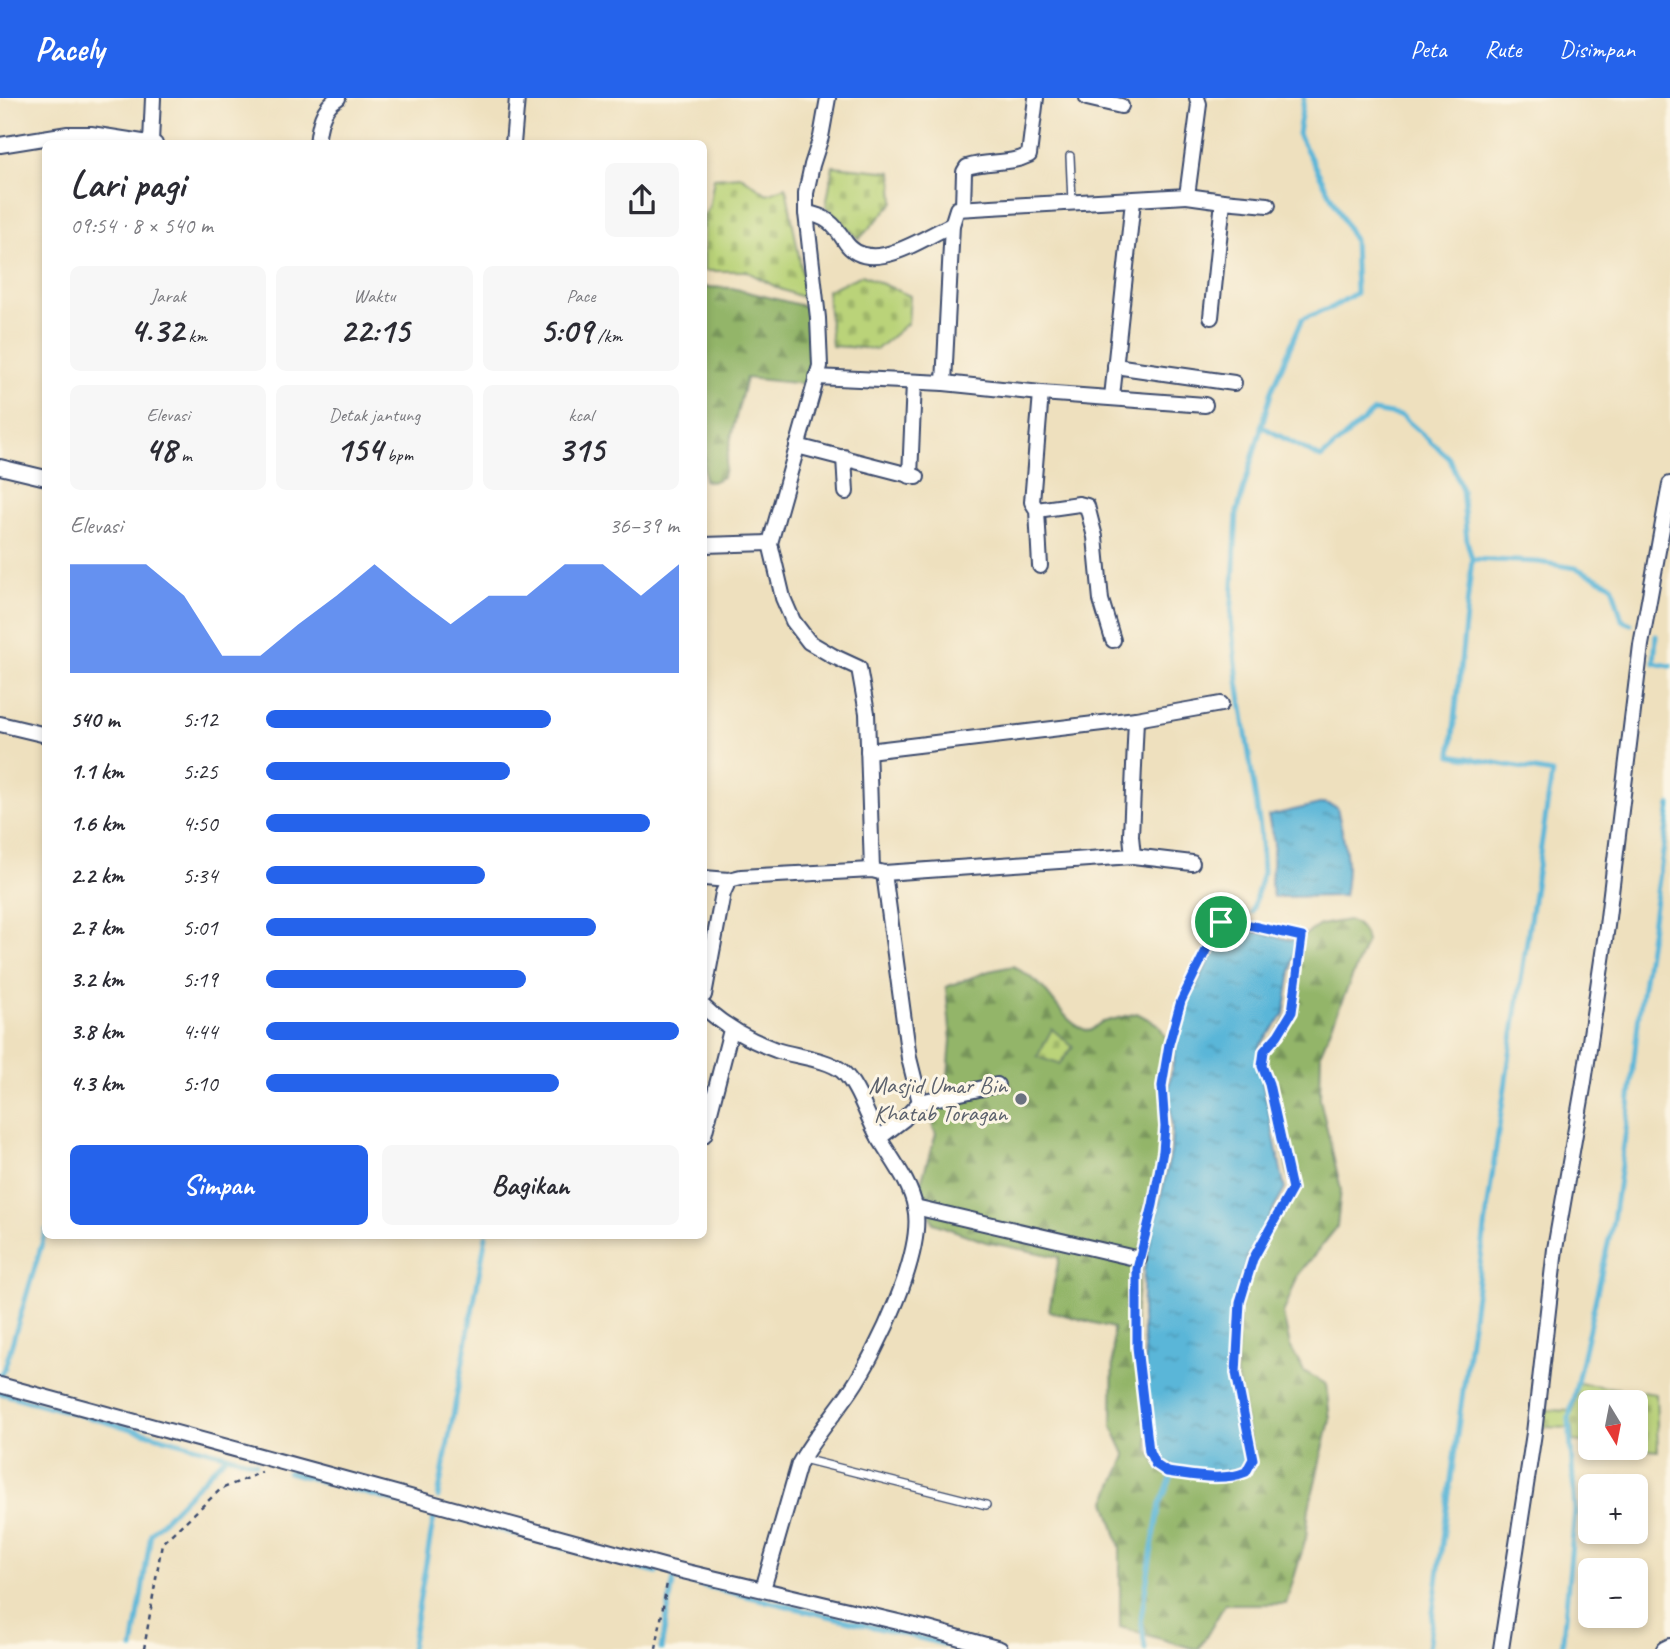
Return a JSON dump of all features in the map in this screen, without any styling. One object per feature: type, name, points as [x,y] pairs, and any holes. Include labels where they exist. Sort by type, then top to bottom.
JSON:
[{"type":"street","points":[[153,98],[153,140]]},
{"type":"street","points":[[318,140],[323,113],[331,102],[338,98]]},
{"type":"street","points":[[513,140],[517,98]]},
{"type":"street","points":[[828,98],[806,193],[820,366],[770,543],[783,598],[793,621],[808,642],[859,668],[867,713],[878,872],[909,1058],[920,1102]]},
{"type":"street","points":[[963,207],[964,172],[967,167],[1021,159],[1029,155],[1036,98]]},
{"type":"street","points":[[1087,98],[1121,106]]},
{"type":"street","points":[[1187,197],[1199,103],[1196,98]]},
{"type":"street","points":[[0,145],[68,134],[125,140]]},
{"type":"street","points":[[944,383],[952,225],[955,211],[963,207],[1187,197],[1268,205]]},
{"type":"street","points":[[1112,397],[1133,201]]},
{"type":"street","points":[[1211,317],[1223,201]]},
{"type":"street","points":[[806,213],[831,221],[846,244],[853,251],[867,257],[890,254],[952,225]]},
{"type":"street","points":[[1115,366],[1234,383]]},
{"type":"street","points":[[816,377],[944,383],[1205,405]]},
{"type":"street","points":[[797,446],[913,477],[914,383]]},
{"type":"street","points":[[1040,566],[1037,510],[1032,502],[1041,393]]},
{"type":"street","points":[[844,457],[846,492]]},
{"type":"street","points":[[0,467],[42,477]]},
{"type":"street","points":[[1501,1649],[1534,1433],[1555,1249],[1578,1121],[1607,926],[1641,645],[1670,484]]},
{"type":"street","points":[[1037,510],[1079,504],[1087,506],[1095,537],[1101,600],[1113,640]]},
{"type":"street","points":[[707,545],[770,543]]},
{"type":"street","points":[[868,751],[1136,719],[1221,705]]},
{"type":"street","points":[[1133,856],[1131,836],[1136,719]]},
{"type":"street","points":[[0,724],[42,734]]},
{"type":"street","points":[[707,878],[729,880],[1133,856],[1192,863]]},
{"type":"street","points":[[707,979],[723,893],[729,880]]},
{"type":"street","points":[[707,1010],[731,1030],[776,1050],[840,1069],[850,1080],[879,1138],[900,1172],[915,1207],[911,1255],[891,1316],[852,1388],[802,1459],[795,1475],[763,1589]]},
{"type":"street","points":[[707,1123],[731,1030]]},
{"type":"street","points":[[879,1138],[904,1119],[920,1102],[997,1085]]},
{"type":"street","points":[[915,1207],[1139,1259]]},
{"type":"street","points":[[0,1385],[670,1568],[1000,1649]]},
{"type":"street","points":[[1664,1649],[1670,1646]]},
{"type":"lane","points":[[1070,156],[1072,203]]},
{"type":"lane","points":[[1227,920],[1302,937],[1292,1012],[1264,1051],[1262,1066],[1269,1084],[1292,1189],[1253,1259],[1240,1302],[1236,1373],[1253,1459],[1246,1472],[1233,1477],[1183,1474],[1167,1472],[1155,1464],[1149,1451],[1141,1393],[1135,1315],[1139,1259],[1163,1151],[1165,1127],[1162,1086],[1169,1044],[1181,1001],[1214,935],[1221,922],[1227,920]]},
{"type":"lane","points":[[802,1459],[986,1505]]},
{"type":"path","points":[[144,1649],[162,1543],[221,1489],[284,1462]]},
{"type":"path","points":[[656,1649],[670,1568]]},
{"type":"green space","points":[[833,166],[892,172],[894,202],[859,239],[826,206]]},
{"type":"green space","points":[[741,176],[767,194],[786,187],[807,299],[780,289],[746,271],[707,271],[707,211],[714,178]]},
{"type":"green space","points":[[862,275],[910,296],[908,323],[877,349],[832,346],[827,290]]},
{"type":"green space","points":[[707,287],[732,288],[808,307],[813,355],[805,384],[746,378],[723,477],[707,481]]},
{"type":"green space","points":[[1348,920],[1360,928],[1367,941],[1321,1052],[1320,1099],[1341,1189],[1337,1227],[1298,1275],[1283,1314],[1290,1346],[1304,1371],[1326,1384],[1330,1420],[1309,1508],[1306,1538],[1286,1604],[1225,1604],[1199,1649],[1195,1649],[1120,1627],[1120,1547],[1106,1501],[1126,1456],[1112,1426],[1113,1328],[1049,1311],[1059,1257],[986,1242],[933,1223],[921,1182],[936,1134],[929,1117],[947,1089],[951,1040],[946,987],[989,971],[1013,966],[1037,982],[1067,1018],[1081,1028],[1090,1031],[1100,1023],[1137,1013],[1159,1025],[1169,1044],[1162,1086],[1163,1151],[1142,1249],[1135,1315],[1149,1451],[1160,1469],[1233,1477],[1246,1472],[1253,1459],[1236,1373],[1240,1302],[1253,1259],[1292,1189],[1262,1066],[1264,1050],[1292,1011],[1302,937],[1320,925]]},
{"type":"green space","points":[[1052,1029],[1073,1047],[1059,1064],[1037,1057]]},
{"type":"green space","points":[[1578,1383],[1628,1390],[1578,1390],[1578,1442],[1573,1441],[1572,1428],[1543,1427],[1545,1410],[1573,1411]]},
{"type":"green space","points":[[1648,1393],[1656,1394],[1658,1451],[1648,1450]]},
{"type":"water","points":[[1324,803],[1337,807],[1347,860],[1344,896],[1273,897],[1271,882],[1274,842],[1268,816]]},
{"type":"water","points":[[1227,926],[1296,941],[1284,1015],[1260,1045],[1257,1057],[1285,1189],[1248,1255],[1235,1297],[1228,1372],[1248,1457],[1241,1468],[1210,1471],[1173,1465],[1157,1456],[1148,1394],[1142,1316],[1144,1270],[1171,1152],[1169,1087],[1176,1045],[1188,1002]]},
{"type":"waterway","points":[[1252,912],[1263,872],[1260,828],[1231,620],[1237,512],[1272,390],[1302,319],[1333,307],[1356,293],[1354,240],[1298,134],[1304,98]]},
{"type":"waterway","points":[[1261,426],[1321,458],[1374,411],[1402,416],[1449,458],[1462,490],[1467,541],[1472,559],[1538,562],[1576,568],[1612,585],[1622,620],[1631,624]]},
{"type":"waterway","points":[[1428,1649],[1495,1154],[1552,773],[1451,755],[1472,559]]},
{"type":"waterway","points":[[1656,636],[1654,663],[1670,666]]},
{"type":"waterway","points":[[1562,1649],[1575,1511],[1569,1418],[1613,1221],[1639,1013],[1670,805]]},
{"type":"waterway","points":[[0,1376],[43,1239]]},
{"type":"waterway","points":[[438,1497],[485,1239]]},
{"type":"waterway","points":[[0,1393],[256,1463]]},
{"type":"waterway","points":[[133,1649],[151,1533],[227,1455]]},
{"type":"waterway","points":[[1145,1649],[1141,1618],[1152,1548],[1160,1504],[1176,1467]]},
{"type":"waterway","points":[[288,1472],[656,1573]]},
{"type":"waterway","points":[[411,1649],[435,1511]]},
{"type":"waterway","points":[[661,1649],[674,1578]]},
{"type":"waterway","points":[[680,1580],[964,1649]]},
{"type":"place","name":"Masjid Umar Bin Khatab Toragan","points":[[1021,1099]]},
{"type":"route","points":[[1227,920],[1302,937],[1292,1012],[1284,1027],[1264,1051],[1262,1066],[1269,1084],[1292,1189],[1253,1259],[1240,1302],[1236,1373],[1253,1459],[1246,1472],[1233,1477],[1167,1472],[1160,1469],[1151,1458],[1141,1393],[1135,1315],[1137,1269],[1163,1151],[1165,1127],[1162,1086],[1169,1044],[1181,1001],[1221,922],[1227,920]]}]
